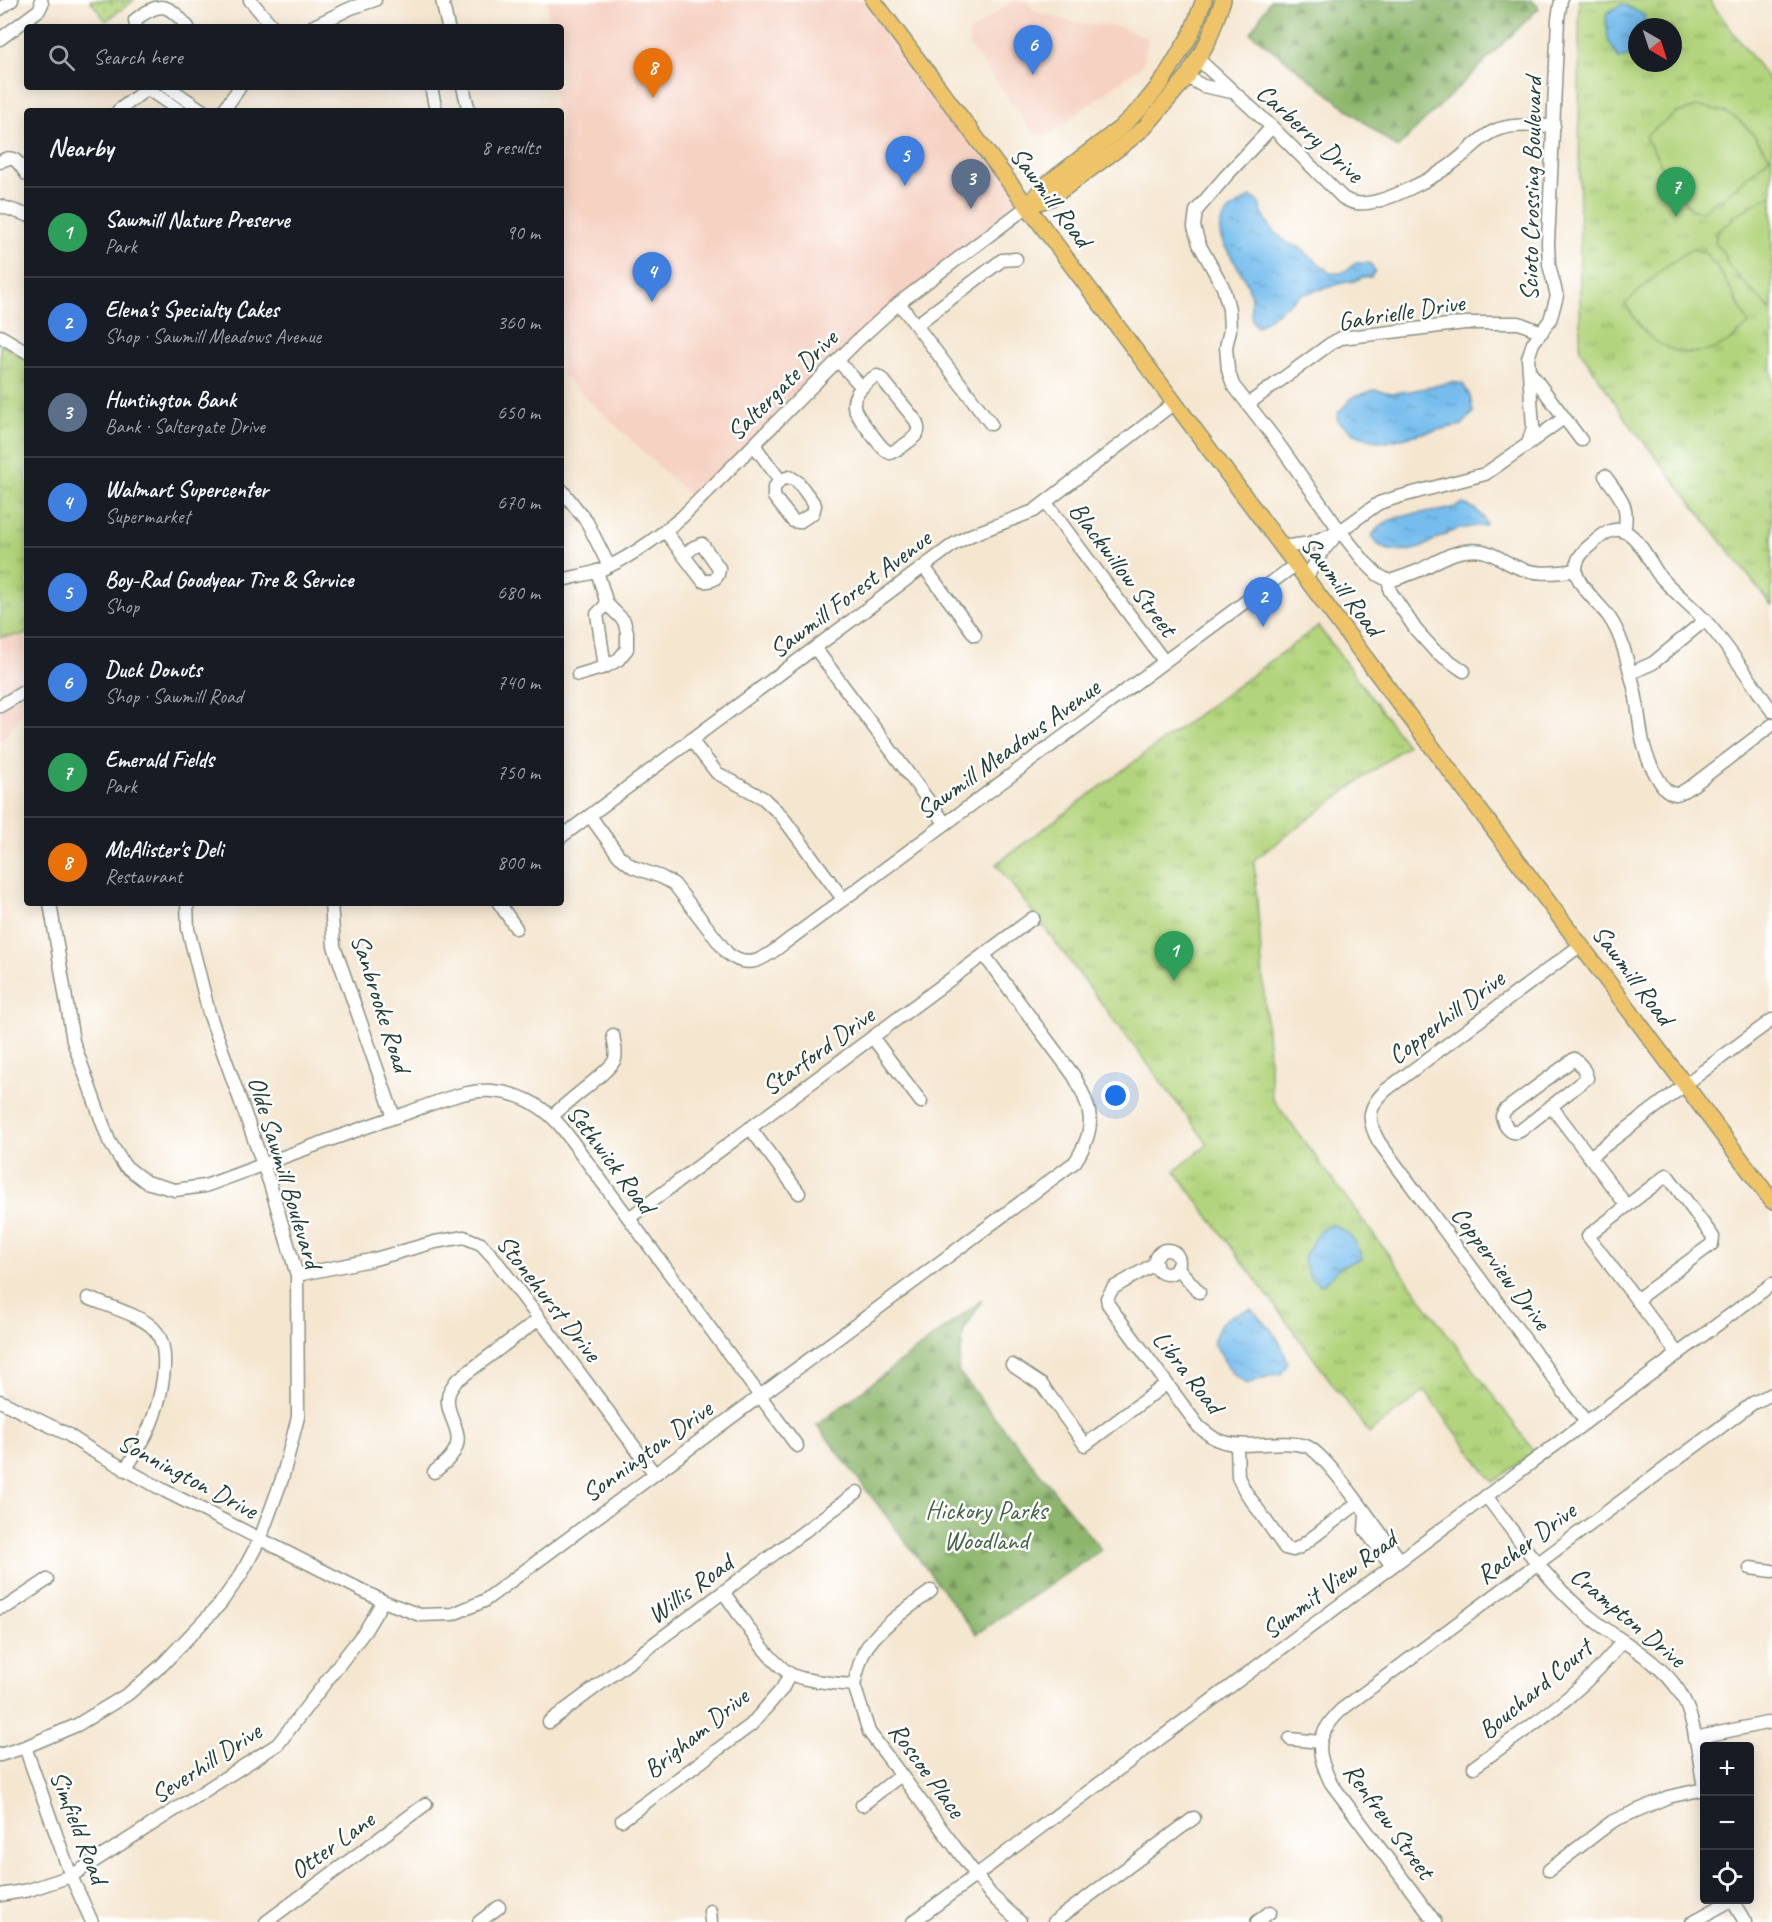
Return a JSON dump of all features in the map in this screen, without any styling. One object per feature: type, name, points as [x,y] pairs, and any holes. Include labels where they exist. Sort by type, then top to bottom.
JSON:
[{"type":"main road","name":"Sawmill Road","points":[[873,0],[1772,1201]]},
{"type":"main road","points":[[1028,206],[1043,187],[1119,129],[1141,108],[1162,82],[1191,34],[1204,0]]},
{"type":"main road","points":[[1028,206],[1051,198],[1145,127],[1187,77],[1208,41],[1223,0]]},
{"type":"street","points":[[0,9],[12,0]]},
{"type":"street","points":[[0,39],[39,10],[41,0]]},
{"type":"street","points":[[250,0],[270,24]]},
{"type":"street","points":[[318,24],[351,8],[375,0]]},
{"type":"street","points":[[442,0],[447,24]]},
{"type":"street","name":"Scioto Crossing Boulevard","points":[[1528,444],[1533,427],[1528,358],[1533,343],[1550,320],[1557,296],[1549,265],[1548,243],[1558,18],[1561,0]]},
{"type":"street","points":[[136,24],[135,20],[139,16],[155,3],[162,2],[168,4],[185,24]]},
{"type":"street","name":"Carberry Drive","points":[[1198,59],[1272,127],[1343,198],[1356,203],[1366,203],[1416,186],[1440,173],[1491,132],[1517,126],[1554,126]]},
{"type":"street","name":"Carberry Drive","points":[[1187,77],[1203,86],[1232,92]]},
{"type":"street","points":[[122,108],[146,90]]},
{"type":"street","points":[[152,90],[176,108]]},
{"type":"street","points":[[172,90],[199,108]]},
{"type":"street","points":[[225,108],[238,90]]},
{"type":"street","points":[[432,90],[435,108]]},
{"type":"street","points":[[464,90],[468,108]]},
{"type":"street","points":[[1272,127],[1196,211],[1194,227],[1199,244],[1223,287],[1230,319],[1226,347],[1227,370],[1233,385],[1340,531],[1364,561],[1378,575],[1389,581],[1419,570],[1448,554],[1470,551],[1482,551],[1495,555],[1528,572],[1551,574],[1576,570]]},
{"type":"street","points":[[0,162],[12,158],[24,171]]},
{"type":"street","points":[[0,206],[24,212]]},
{"type":"street","name":"Saltergate Drive","points":[[564,579],[609,566],[665,531],[682,517],[899,303],[1028,206]]},
{"type":"street","points":[[916,325],[1002,260],[1016,259]]},
{"type":"street","points":[[899,303],[991,424]]},
{"type":"street","name":"Gabrielle Drive","points":[[1248,404],[1341,338],[1465,323],[1519,323],[1542,332]]},
{"type":"street","points":[[0,336],[24,350]]},
{"type":"street","points":[[838,361],[862,387]]},
{"type":"street","points":[[1529,371],[1581,440]]},
{"type":"street","points":[[877,376],[883,380],[916,421],[917,434],[898,450],[890,453],[885,451],[853,406],[854,398],[862,387],[877,376]]},
{"type":"street","name":"Sawmill Forest Avenue","points":[[564,835],[954,544],[971,535],[1034,511],[1174,403]]},
{"type":"street","points":[[1306,578],[1322,552],[1340,531],[1379,503],[1485,474],[1564,418]]},
{"type":"street","points":[[754,445],[780,480]]},
{"type":"street","points":[[1605,476],[1623,501],[1627,517],[1624,532]]},
{"type":"street","points":[[564,493],[587,522],[609,566]]},
{"type":"street","name":"Blackwillow Street","points":[[1046,503],[1164,661]]},
{"type":"street","points":[[1772,711],[1705,620],[1659,575],[1640,545],[1620,530],[1602,535],[1584,550],[1576,570],[1579,581],[1609,617],[1617,631],[1636,693],[1643,748],[1650,767],[1665,790],[1674,794],[1692,786],[1772,725]]},
{"type":"street","points":[[665,531],[684,555]]},
{"type":"street","points":[[1283,548],[1310,543],[1340,531]]},
{"type":"street","name":"Sawmill Meadows Avenue","points":[[590,816],[619,856],[633,867],[674,884],[727,953],[744,962],[754,962],[763,958],[1295,565]]},
{"type":"street","points":[[924,567],[975,635]]},
{"type":"street","points":[[578,675],[605,667],[618,660],[627,649],[627,632],[624,621],[607,604],[597,571]]},
{"type":"street","points":[[1389,581],[1390,591],[1416,630],[1435,651],[1464,671]]},
{"type":"street","points":[[605,667],[597,614],[607,604]]},
{"type":"street","points":[[1630,672],[1653,663],[1705,620]]},
{"type":"street","points":[[815,648],[945,823]]},
{"type":"street","points":[[0,706],[24,692]]},
{"type":"street","points":[[691,740],[717,773],[764,798],[781,815],[843,899]]},
{"type":"street","name":"Sethwick Road","points":[[50,906],[73,1041],[109,1141],[124,1165],[146,1182],[175,1190],[205,1186],[446,1100],[491,1091],[511,1094],[529,1101],[553,1116],[797,1446]]},
{"type":"street","name":"Olde Sawmill Boulevard","points":[[0,1755],[77,1725],[128,1694],[162,1665],[220,1604],[242,1573],[260,1539],[282,1479],[298,1417],[297,1275],[270,1184],[209,1013],[188,929],[187,906]]},
{"type":"street","name":"Sanbrooke Road","points":[[332,906],[334,946],[394,1117]]},
{"type":"street","points":[[501,906],[516,928]]},
{"type":"street","name":"Starford Drive","points":[[629,1218],[1033,918]]},
{"type":"street","name":"Copperhill Drive","points":[[1378,1142],[1371,1129],[1370,1114],[1376,1100],[1386,1090],[1581,945]]},
{"type":"street","name":"Sonnington Drive","points":[[1,1405],[67,1434],[126,1470],[383,1601],[420,1615],[453,1614],[484,1601],[1075,1162],[1087,1138],[1090,1125],[1090,1111],[1083,1093],[1074,1076],[984,955]]},
{"type":"street","points":[[1590,1157],[1772,1020]]},
{"type":"street","points":[[553,1116],[571,1098],[609,1069],[615,1061],[613,1035]]},
{"type":"street","points":[[873,1038],[921,1102]]},
{"type":"street","points":[[1574,1059],[1579,1062],[1587,1078],[1551,1106],[1515,1133],[1511,1132],[1503,1122],[1502,1116],[1505,1110],[1574,1059]]},
{"type":"street","points":[[1551,1106],[1627,1206]]},
{"type":"street","points":[[750,1128],[799,1193]]},
{"type":"street","name":"Copperview Drive","points":[[1378,1142],[1586,1422]]},
{"type":"street","points":[[1636,1299],[1712,1244],[1713,1237],[1667,1175],[1588,1236],[1636,1299],[1678,1354]]},
{"type":"street","name":"Stonehurst Drive","points":[[297,1275],[464,1237],[482,1244],[654,1473]]},
{"type":"street","points":[[1164,1250],[1172,1251],[1177,1256],[1179,1264],[1172,1273],[1165,1274],[1158,1270],[1156,1263],[1155,1259],[1164,1250]]},
{"type":"street","name":"Libra Road","points":[[1156,1263],[1113,1288],[1107,1298],[1111,1309],[1199,1427],[1216,1440],[1237,1445],[1283,1442],[1309,1447],[1328,1464],[1358,1503],[1396,1563]]},
{"type":"street","points":[[1178,1268],[1199,1292]]},
{"type":"street","name":"Summit View Road","points":[[913,1922],[1772,1284]]},
{"type":"street","points":[[88,1298],[142,1320],[153,1327],[161,1338],[164,1351],[161,1395],[150,1428],[126,1470]]},
{"type":"street","points":[[434,1472],[452,1455],[458,1443],[458,1431],[448,1406],[449,1393],[456,1381],[539,1319]]},
{"type":"street","points":[[1012,1365],[1042,1385],[1086,1445],[1166,1384]]},
{"type":"street","name":"Racher Drive","points":[[1320,1742],[1327,1724],[1341,1710],[1753,1403],[1772,1394]]},
{"type":"street","points":[[1237,1445],[1238,1477],[1245,1491],[1286,1548],[1293,1550],[1300,1547],[1358,1503]]},
{"type":"street","name":"Willis Road","points":[[549,1722],[858,1492]]},
{"type":"street","name":"Crampton Drive","points":[[1486,1496],[1547,1577],[1584,1613],[1659,1668],[1680,1691],[1692,1723],[1700,1769]]},
{"type":"street","points":[[1750,1568],[1772,1571]]},
{"type":"street","points":[[0,1608],[8,1606],[47,1580]]},
{"type":"street","points":[[723,1593],[767,1653],[790,1674],[828,1683],[854,1685],[865,1650],[890,1622],[931,1591]]},
{"type":"street","name":"Severhill Drive","points":[[0,1895],[28,1890],[71,1876],[278,1744],[365,1631],[383,1601]]},
{"type":"street","name":"Bouchard Court","points":[[1474,1767],[1578,1690],[1622,1641]]},
{"type":"street","name":"Brigham Drive","points":[[622,1820],[751,1725],[782,1689],[790,1674]]},
{"type":"street","name":"Roscoe Place","points":[[854,1685],[869,1732],[976,1875],[992,1895],[1020,1922]]},
{"type":"street","points":[[1694,1738],[1772,1722]]},
{"type":"street","points":[[1290,1739],[1320,1742]]},
{"type":"street","name":"Renfrew Street","points":[[1320,1742],[1321,1764],[1331,1783],[1435,1922]]},
{"type":"street","name":"Simfield Road","points":[[25,1747],[71,1876],[92,1922]]},
{"type":"street","points":[[862,1805],[901,1775]]},
{"type":"street","points":[[1549,1870],[1613,1821],[1668,1797],[1700,1790]]},
{"type":"street","name":"Otter Lane","points":[[266,1922],[426,1804]]},
{"type":"street","points":[[1054,1922],[1194,1818]]},
{"type":"street","points":[[1692,1922],[1725,1904]]},
{"type":"street","points":[[1734,1904],[1745,1922]]},
{"type":"street","points":[[479,1922],[499,1907]]},
{"type":"street","points":[[1257,1922],[1270,1912]]},
{"type":"shaded area","points":[[547,0],[873,0],[1028,206],[899,303],[697,503],[564,377],[564,108],[555,108],[553,90],[564,90],[564,24],[549,24]]},
{"type":"shaded area","points":[[1013,0],[1026,0],[1035,12],[1076,23],[1122,27],[1148,39],[1143,65],[1047,136],[1033,133],[969,45],[969,33]]},
{"type":"shaded area","points":[[24,634],[24,713],[0,742],[0,637]]},
{"type":"green space","points":[[90,0],[134,0],[106,21]]},
{"type":"green space","points":[[1270,0],[1532,0],[1539,8],[1397,148],[1251,33]]},
{"type":"green space","points":[[1579,0],[1709,0],[1772,84],[1772,606],[1626,419],[1580,350]]},
{"type":"green space","points":[[1697,107],[1722,111],[1740,121],[1770,157],[1720,201],[1718,199],[1702,211],[1692,210],[1680,193],[1678,194],[1645,136],[1675,114]]},
{"type":"green space","points":[[1772,194],[1772,308],[1770,309],[1733,271],[1715,242],[1717,231],[1733,220],[1732,217]]},
{"type":"green space","points":[[1691,249],[1705,252],[1724,278],[1749,324],[1719,347],[1709,351],[1688,353],[1668,348],[1650,337],[1625,304],[1664,268]]},
{"type":"green space","points":[[0,344],[24,358],[24,634],[0,637]]},
{"type":"green space","points":[[1318,626],[1407,745],[1254,860],[1272,1098],[1535,1452],[1493,1482],[1425,1391],[1369,1433],[1175,1171],[1208,1144],[996,864]]},
{"type":"green space","name":"Hickory Parks Woodland","points":[[982,1300],[964,1331],[958,1371],[1101,1550],[976,1634],[817,1425]]},
{"type":"water","points":[[1622,4],[1644,15],[1644,18],[1628,18],[1628,56],[1619,59],[1608,40],[1606,14]]},
{"type":"water","points":[[1251,197],[1258,201],[1272,229],[1287,243],[1299,247],[1330,273],[1342,273],[1356,263],[1370,263],[1375,271],[1371,277],[1363,277],[1301,295],[1257,327],[1251,316],[1250,292],[1244,277],[1222,241],[1220,230],[1223,220],[1232,209]]},
{"type":"water","points":[[1452,382],[1463,384],[1470,396],[1473,413],[1462,425],[1387,442],[1371,440],[1351,431],[1337,420],[1338,413],[1353,397],[1375,390],[1393,393]]},
{"type":"water","points":[[1463,504],[1477,511],[1486,524],[1455,531],[1409,551],[1387,549],[1376,542],[1372,536],[1377,528],[1394,519],[1446,510]]},
{"type":"water","points":[[1331,1224],[1351,1237],[1362,1259],[1343,1265],[1322,1285],[1311,1279],[1303,1260],[1318,1232]]},
{"type":"water","points":[[1251,1309],[1274,1333],[1288,1364],[1281,1374],[1247,1384],[1232,1373],[1213,1343],[1219,1328],[1226,1319]]},
{"type":"place","name":"Duck Donuts","points":[[1033,75]]},
{"type":"place","name":"McAlister's Deli","points":[[653,98]]},
{"type":"place","name":"Boy-Rad Goodyear Tire & Service","points":[[905,186]]},
{"type":"place","name":"Huntington Bank","points":[[971,209]]},
{"type":"place","name":"Emerald Fields","points":[[1676,217]]},
{"type":"place","name":"Walmart Supercenter","points":[[652,302]]},
{"type":"place","name":"Elena's Specialty Cakes","points":[[1263,627]]},
{"type":"place","name":"Sawmill Nature Preserve","points":[[1174,981]]}]
